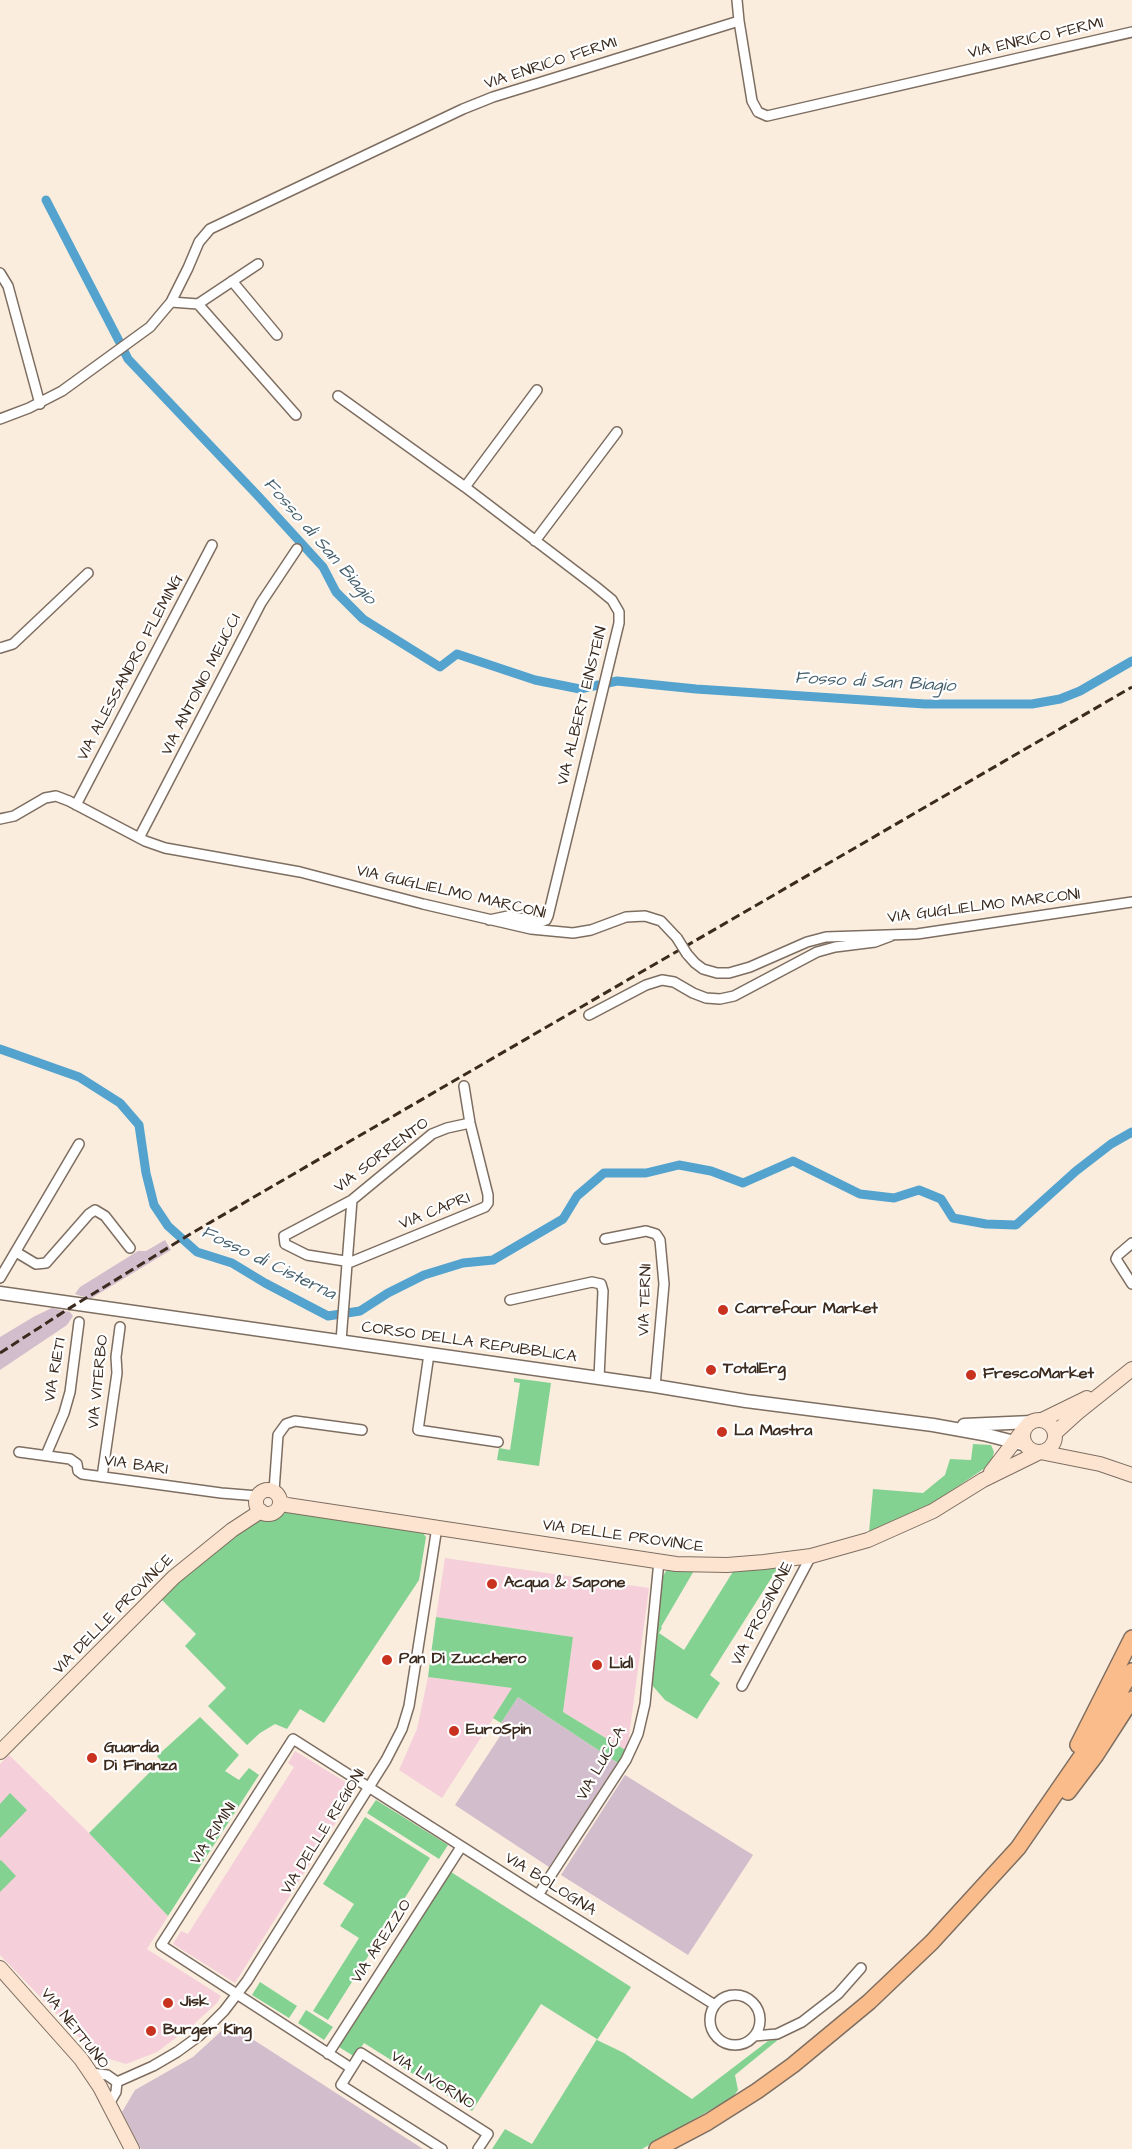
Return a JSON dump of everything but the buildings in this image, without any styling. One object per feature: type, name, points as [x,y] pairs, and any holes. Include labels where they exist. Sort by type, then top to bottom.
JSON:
[{"type":"main road","points":[[1132,1369],[1106,1389],[1033,1424],[1020,1443],[1034,1451],[1100,1464],[1132,1475]]},
{"type":"main road","name":"VIA DELLE PROVINCE","points":[[277,1497],[287,1505],[688,1565],[772,1562],[811,1556],[868,1540],[943,1506],[983,1480],[1049,1448],[1055,1436],[1106,1389]]},
{"type":"main road","points":[[1033,1424],[1051,1425],[1055,1436],[1100,1464]]},
{"type":"main road","name":"VIA DELLE PROVINCE","points":[[983,1480],[1020,1443]]},
{"type":"main road","points":[[267,1490],[277,1497],[275,1512],[268,1514],[261,1511],[256,1502],[258,1496],[267,1490]]},
{"type":"main road","name":"VIA DELLE PROVINCE","points":[[0,1752],[174,1577],[217,1541],[261,1511]]},
{"type":"main road","points":[[1018,1848],[1082,1738],[1132,1638]]},
{"type":"main road","points":[[1018,1848],[1087,1748],[1132,1671]]},
{"type":"main road","points":[[657,2149],[708,2122],[757,2091],[811,2051],[886,1986],[945,1929],[1081,1776],[1132,1699]]},
{"type":"main road","name":"VIA NETTUNO","points":[[0,1968],[91,2073],[132,2149]]},
{"type":"street","points":[[737,0],[739,21]]},
{"type":"street","name":"VIA ENRICO FERMI","points":[[0,419],[40,404],[71,386],[147,330],[171,302],[199,242],[214,226],[468,106],[739,21],[752,101],[758,112],[767,116],[1132,32]]},
{"type":"street","points":[[171,302],[198,304],[258,264]]},
{"type":"street","points":[[0,273],[8,286],[40,404]]},
{"type":"street","points":[[232,281],[277,335]]},
{"type":"street","points":[[198,304],[296,416]]},
{"type":"street","points":[[465,487],[537,390]]},
{"type":"street","name":"VIA ALBERT EINSTEIN","points":[[338,396],[465,487],[608,596],[618,609],[619,621],[548,916],[542,922],[508,916],[489,920]]},
{"type":"street","points":[[535,541],[617,432]]},
{"type":"street","name":"VIA ALESSANDRO FLEMING","points":[[76,805],[212,545]]},
{"type":"street","name":"VIA ANTONIO MEUCCI","points":[[139,838],[258,609],[297,549]]},
{"type":"street","points":[[0,648],[13,644],[88,573]]},
{"type":"street","name":"VIA GUGLIELMO MARCONI","points":[[0,819],[15,816],[48,797],[60,797],[165,849],[300,872],[531,929],[568,933],[591,930],[626,917],[645,916],[665,924],[695,963],[704,969],[726,973],[742,970],[817,939],[838,936],[917,934],[1132,902]]},
{"type":"street","points":[[589,1016],[646,985],[665,980],[706,998],[720,999],[734,996],[817,952],[835,947],[875,942],[893,935]]},
{"type":"street","name":"VIA CAPRI","points":[[347,1263],[485,1207],[488,1203],[464,1086]]},
{"type":"street","name":"VIA SORRENTO","points":[[347,1263],[307,1255],[288,1247],[283,1238],[352,1200],[432,1134],[470,1123]]},
{"type":"street","points":[[0,1278],[79,1144]]},
{"type":"street","points":[[341,1341],[352,1200]]},
{"type":"street","points":[[15,1252],[36,1264],[46,1263],[95,1210],[105,1216],[130,1248]]},
{"type":"street","name":"VIA TERNI","points":[[605,1239],[646,1231],[653,1232],[660,1240],[664,1284],[656,1386]]},
{"type":"street","points":[[1132,1243],[1116,1259],[1132,1284]]},
{"type":"street","points":[[510,1300],[592,1282],[601,1284],[603,1291],[599,1378]]},
{"type":"street","name":"CORSO DELLA REPUBBLICA","points":[[0,1293],[656,1386],[746,1401],[933,1425],[1020,1443]]},
{"type":"street","name":"VIA RIETI","points":[[46,1455],[64,1413],[70,1392],[79,1322]]},
{"type":"street","name":"VIA VITERBO","points":[[102,1477],[117,1373],[116,1357],[120,1327]]},
{"type":"street","points":[[429,1354],[418,1430],[498,1442]]},
{"type":"street","points":[[277,1497],[278,1435],[286,1424],[295,1421],[362,1430]]},
{"type":"street","name":"CORSO DELLA REPUBBLICA","points":[[933,1425],[1033,1424]]},
{"type":"street","points":[[983,1434],[995,1445],[1002,1460]]},
{"type":"street","name":"VIA BARI","points":[[19,1452],[73,1460],[80,1473],[258,1496]]},
{"type":"street","name":"VIA DELLE REGIONI","points":[[117,2082],[177,2052],[211,2025],[237,1995],[393,1749],[409,1706],[437,1527]]},
{"type":"street","name":"VIA FROSINONE","points":[[742,1686],[811,1556]]},
{"type":"street","name":"VIA LUCCA","points":[[537,1895],[626,1760],[638,1734],[645,1704],[659,1561]]},
{"type":"street","name":"VIA RIMINI","points":[[237,1995],[161,1945],[293,1739],[369,1788]]},
{"type":"street","name":"VIA BOLOGNA","points":[[369,1788],[716,2005]]},
{"type":"street","name":"VIA AREZZO","points":[[328,2054],[461,1847]]},
{"type":"street","points":[[754,2036],[760,2020],[754,2004],[747,1998],[739,1995],[730,1996],[716,2005],[710,2021],[712,2029],[723,2042],[739,2045],[754,2036],[773,2035],[802,2022],[838,1994],[861,1968]]},
{"type":"street","points":[[237,1995],[351,2068],[341,2085],[442,2149]]},
{"type":"street","name":"VIA LIVORNO","points":[[351,2068],[360,2053],[488,2134],[478,2149]]},
{"type":"street","points":[[91,2073],[107,2075],[117,2082],[116,2092],[109,2104]]},
{"type":"shaded area","points":[[165,1240],[171,1250],[90,1299],[75,1294],[80,1287],[138,1251],[146,1251]]},
{"type":"shaded area","points":[[52,1308],[70,1312],[73,1316],[67,1325],[0,1370],[0,1337]]},
{"type":"shaded area","points":[[445,1558],[649,1588],[627,1751],[563,1712],[573,1637],[436,1617]]},
{"type":"shaded area","points":[[428,1677],[513,1688],[442,1798],[399,1770],[417,1729]]},
{"type":"shaded area","points":[[518,1697],[618,1763],[549,1867],[455,1805],[506,1727],[501,1723]]},
{"type":"shaded area","points":[[295,1751],[357,1789],[235,1983],[173,1944],[181,1931],[188,1934],[294,1767],[288,1763]]},
{"type":"shaded area","points":[[9,1755],[89,1833],[168,1916],[147,1949],[221,1996],[217,2003],[193,2025],[157,2052],[126,2064],[96,2055],[0,1955],[0,1764]]},
{"type":"shaded area","points":[[625,1775],[753,1855],[688,1955],[561,1875]]},
{"type":"shaded area","points":[[229,2024],[423,2149],[141,2149],[122,2112],[135,2090],[193,2057]]},
{"type":"green space","points":[[514,1378],[551,1383],[539,1466],[497,1460],[499,1448],[510,1450],[520,1383],[514,1382]]},
{"type":"green space","points":[[973,1444],[991,1445],[994,1452],[991,1464],[921,1511],[869,1532],[873,1489],[923,1493],[945,1475],[950,1459],[971,1460]]},
{"type":"green space","points":[[293,1510],[423,1533],[426,1537],[419,1580],[324,1723],[300,1709],[287,1729],[275,1724],[260,1733],[247,1745],[208,1706],[226,1688],[185,1646],[196,1634],[162,1600],[190,1570],[254,1521],[272,1521],[283,1513]]},
{"type":"green space","points":[[779,1566],[710,1675],[720,1683],[697,1719],[665,1700],[651,1684],[663,1576],[666,1571],[695,1569],[659,1633],[684,1650],[734,1570]]},
{"type":"green space","points":[[436,1617],[573,1637],[563,1712],[627,1751],[618,1763],[518,1697],[501,1723],[493,1718],[512,1688],[428,1677]]},
{"type":"green space","points":[[200,1717],[239,1755],[225,1771],[239,1780],[249,1768],[259,1775],[168,1916],[89,1833],[161,1761],[157,1756]]},
{"type":"green space","points":[[10,1793],[27,1810],[0,1838],[0,1804]]},
{"type":"green space","points":[[376,1800],[448,1845],[439,1859],[367,1813]]},
{"type":"green space","points":[[365,1817],[430,1858],[328,2020],[313,2011],[359,1938],[340,1926],[354,1904],[323,1884]]},
{"type":"green space","points":[[0,1861],[16,1876],[0,1892]]},
{"type":"green space","points":[[451,1872],[631,1987],[597,2040],[624,2053],[692,2099],[768,2041],[779,2039],[735,2075],[738,2090],[733,2097],[642,2149],[492,2149],[505,2129],[532,2144],[597,2039],[541,2004],[472,2111],[364,2043],[355,2057],[339,2047]]},
{"type":"green space","points":[[260,1982],[297,2006],[289,2018],[252,1995]]},
{"type":"green space","points":[[306,2010],[333,2027],[324,2040],[298,2023]]},
{"type":"waterway","name":"Fosso di San Biagio","points":[[46,200],[119,341]]},
{"type":"waterway","name":"Fosso di San Biagio","points":[[123,349],[128,359],[323,567],[336,592],[363,619],[440,667],[457,654],[535,680],[580,689],[598,685]]},
{"type":"waterway","name":"Fosso di San Biagio","points":[[608,683],[617,681],[696,689],[925,704],[1032,704],[1060,699],[1080,691],[1132,661]]},
{"type":"waterway","name":"Fosso di Cisterna","points":[[0,1049],[79,1077],[120,1103],[139,1125],[146,1173],[154,1205],[168,1226],[197,1252],[232,1263],[328,1316],[360,1311],[388,1293],[424,1275],[463,1263],[493,1260],[563,1219],[577,1196],[604,1173],[646,1173],[679,1165],[711,1171],[743,1183],[793,1161],[860,1194],[894,1198],[919,1190],[941,1199],[953,1218],[986,1224],[1016,1225],[1076,1171],[1111,1144],[1132,1132]]},
{"type":"railway","points":[[0,1353],[192,1233],[1132,687]]},
{"type":"place","name":"Carrefour Market","points":[[723,1310]]},
{"type":"place","name":"TotalErg","points":[[711,1370]]},
{"type":"place","name":"FrescoMarket","points":[[971,1375]]},
{"type":"place","name":"La Mastra","points":[[722,1432]]},
{"type":"place","name":"Acqua & Sapone","points":[[492,1584]]},
{"type":"place","name":"Pan Di Zucchero","points":[[387,1660]]},
{"type":"place","name":"Lidl","points":[[597,1665]]},
{"type":"place","name":"EuroSpin","points":[[454,1731]]},
{"type":"place","name":"Guardia Di Finanza","points":[[92,1758]]},
{"type":"place","name":"Jisk","points":[[168,2003]]},
{"type":"place","name":"Burger King","points":[[151,2031]]}]
